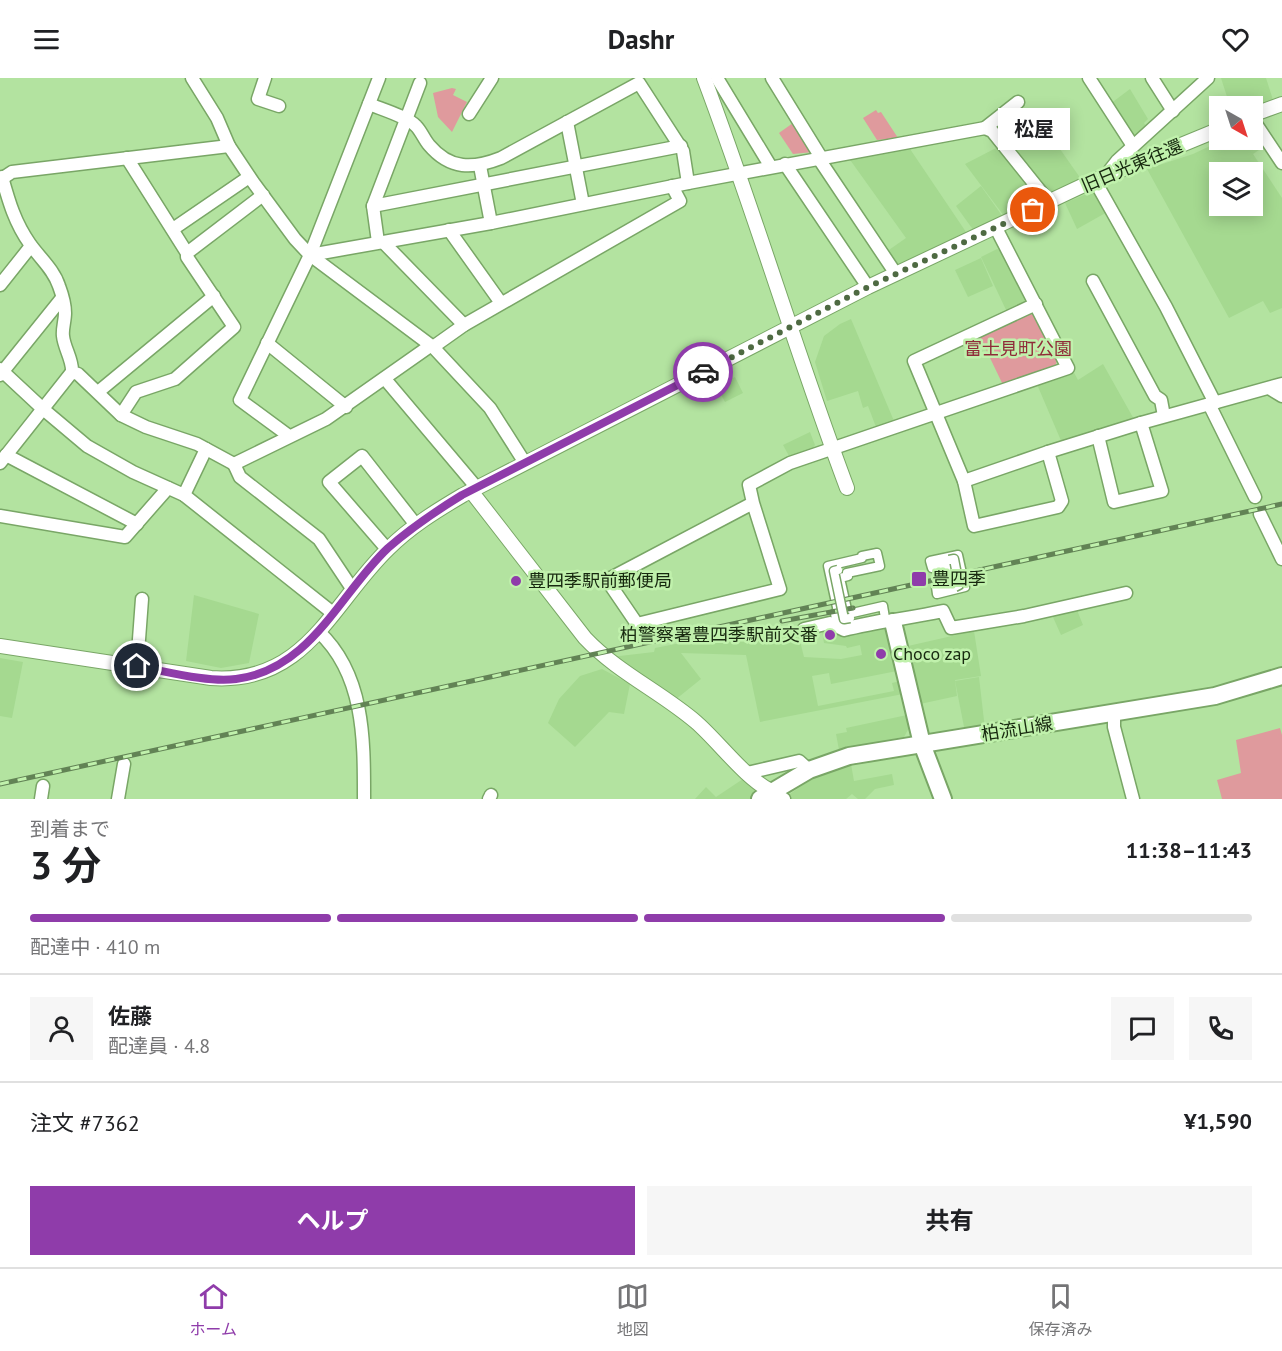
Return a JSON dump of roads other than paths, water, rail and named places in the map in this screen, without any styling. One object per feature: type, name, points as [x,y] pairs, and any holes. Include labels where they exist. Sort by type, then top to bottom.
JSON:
[{"type":"main road","points":[[893,622],[922,744],[943,799]]},
{"type":"main road","name":"柏流山線","points":[[771,796],[809,770],[849,756],[1215,696],[1282,676]]},
{"type":"street","points":[[192,78],[217,118],[229,146],[295,239],[310,255],[432,347],[490,408],[525,463]]},
{"type":"street","points":[[265,78],[258,99],[279,106]]},
{"type":"street","points":[[289,436],[240,400],[310,255],[379,78]]},
{"type":"street","points":[[469,114],[492,78]]},
{"type":"street","points":[[704,78],[847,488]]},
{"type":"street","points":[[717,78],[771,167]]},
{"type":"street","points":[[772,78],[820,159],[896,274]]},
{"type":"street","points":[[1089,78],[1133,146]]},
{"type":"street","points":[[1152,78],[1173,111]]},
{"type":"street","points":[[1112,174],[1110,170],[1117,161],[1208,78]]},
{"type":"street","points":[[420,83],[373,206],[381,242],[464,325]]},
{"type":"street","points":[[369,104],[415,124],[431,147],[446,159],[458,164],[480,166],[501,158],[639,83],[681,146],[688,183]]},
{"type":"street","points":[[310,255],[449,231],[785,164],[985,128],[1018,102]]},
{"type":"street","points":[[1263,112],[1282,104]]},
{"type":"street","points":[[567,122],[583,204]]},
{"type":"street","points":[[985,128],[992,131],[1049,202]]},
{"type":"street","name":"旧日光東往還","points":[[0,646],[211,678],[237,679],[261,672],[281,663],[306,645],[387,549],[416,525],[474,490],[868,287],[1095,181],[1209,134]]},
{"type":"street","points":[[1263,134],[1282,163]]},
{"type":"street","points":[[136,524],[3,459],[72,372],[73,366],[67,355],[62,334],[65,313],[54,274],[31,246],[11,210],[4,173],[229,146]]},
{"type":"street","points":[[373,206],[681,146]]},
{"type":"street","points":[[121,415],[136,392],[175,379],[234,327],[187,257],[188,253],[127,158]]},
{"type":"street","points":[[785,164],[868,287]]},
{"type":"street","points":[[480,166],[491,223]]},
{"type":"street","points":[[173,229],[249,177]]},
{"type":"street","points":[[1095,181],[1166,307],[1255,496]]},
{"type":"street","points":[[234,464],[326,419],[464,325],[680,201],[672,186]]},
{"type":"street","points":[[188,253],[263,195]]},
{"type":"street","points":[[753,503],[607,580],[637,624],[780,589],[748,485],[790,463],[1068,368],[996,228]]},
{"type":"street","points":[[449,231],[501,303]]},
{"type":"street","points":[[0,285],[31,246]]},
{"type":"street","points":[[1093,281],[1155,396],[1161,400],[1164,416]]},
{"type":"street","points":[[98,392],[214,297]]},
{"type":"street","points":[[62,298],[1,372],[87,446],[124,467],[184,495],[334,614]]},
{"type":"street","points":[[1036,304],[914,361],[964,481],[974,526],[1058,507],[1062,501],[1048,452]]},
{"type":"street","points":[[267,344],[346,407]]},
{"type":"street","points":[[72,372],[78,374],[121,415],[146,428],[197,444],[234,464],[240,477],[319,538],[353,590]]},
{"type":"street","points":[[385,379],[599,652],[689,716],[771,796]]},
{"type":"street","points":[[964,481],[1098,436],[1282,384]]},
{"type":"street","points":[[1269,388],[1282,396]]},
{"type":"street","points":[[1098,436],[1114,502],[1162,491],[1141,423]]},
{"type":"street","points":[[184,495],[206,449]]},
{"type":"street","points":[[387,549],[329,482],[362,456],[416,525]]},
{"type":"street","points":[[0,516],[125,537],[168,488]]},
{"type":"street","points":[[1260,514],[1282,559]]},
{"type":"street","points":[[877,553],[880,566],[848,573],[848,576],[840,578],[848,614],[883,606],[885,618],[841,627],[835,613],[838,612],[828,566],[877,553]]},
{"type":"street","points":[[958,555],[965,587],[937,594],[936,587],[953,583],[950,564],[932,568],[930,561],[958,555]]},
{"type":"street","points":[[950,561],[954,559],[959,585],[955,586]]},
{"type":"street","points":[[838,570],[834,571],[844,619],[850,618]]},
{"type":"street","points":[[804,629],[830,623],[844,630],[943,611],[951,628],[1024,616],[1126,593]]},
{"type":"street","points":[[137,666],[142,599]]},
{"type":"street","points":[[319,632],[327,640],[347,672],[357,699],[364,736],[364,799]]},
{"type":"street","points":[[1114,713],[1114,727],[1133,799]]},
{"type":"street","points":[[747,773],[799,761],[809,770]]},
{"type":"street","points":[[118,799],[124,764]]},
{"type":"railway","points":[[0,784],[1282,504]]},
{"type":"railway","points":[[782,621],[853,608]]},
{"type":"place","name":"松屋","points":[[1033,210]]},
{"type":"place","name":"豊四季","points":[[919,579]]},
{"type":"place","name":"豊四季駅前郵便局","points":[[516,581]]},
{"type":"place","name":"柏警察署豊四季駅前交番","points":[[830,635]]},
{"type":"place","name":"Choco zap","points":[[881,654]]},
{"type":"park label","name":"富士見町公園","points":[[1018,349]]}]
